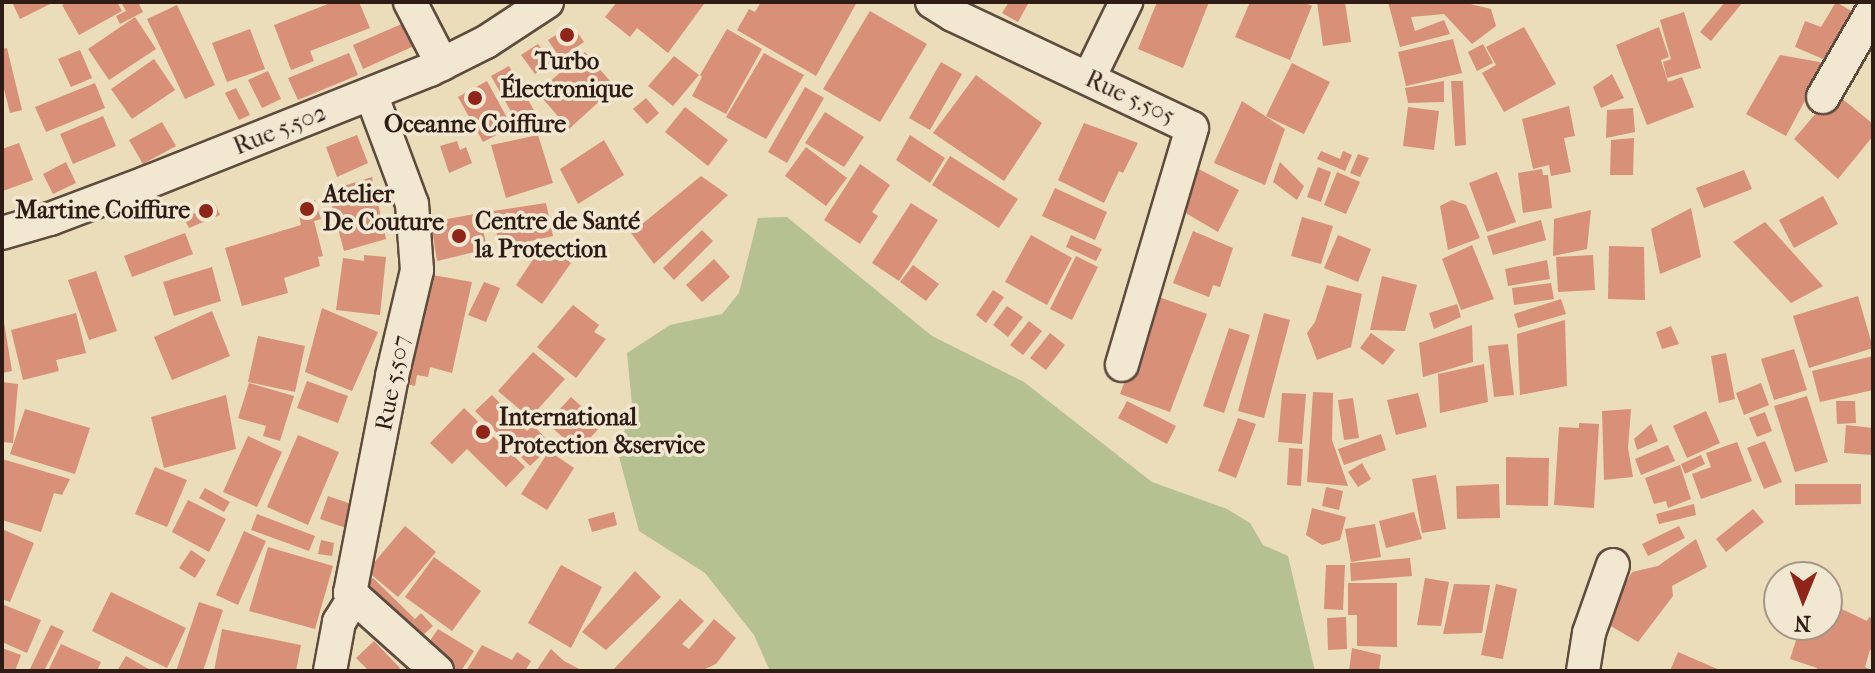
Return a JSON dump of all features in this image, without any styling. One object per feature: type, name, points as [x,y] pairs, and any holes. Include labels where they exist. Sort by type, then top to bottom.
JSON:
[{"type":"street","points":[[410,2],[442,64]]},
{"type":"street","name":"Rue 5.502","points":[[2,233],[64,214],[442,64],[486,42],[547,2]]},
{"type":"street","name":"Rue 5.505","points":[[932,2],[953,15],[1192,128],[1122,365]]},
{"type":"street","points":[[1089,78],[1126,2]]},
{"type":"street","points":[[1823,97],[1873,10]]},
{"type":"street","name":"Rue 5.507","points":[[330,671],[339,622],[354,598],[350,593],[392,376],[417,270],[412,204],[371,94]]},
{"type":"street","points":[[1583,671],[1589,633],[1613,565]]},
{"type":"street","points":[[350,593],[437,671]]},
{"type":"green space","points":[[787,217],[932,336],[1024,382],[1152,482],[1227,509],[1250,523],[1263,545],[1288,556],[1315,671],[770,671],[754,635],[705,573],[639,531],[618,453],[632,405],[627,353],[670,325],[722,314],[739,293],[758,218]]},
{"type":"building","points":[[12,2],[54,2],[20,19]]},
{"type":"building","points":[[68,2],[117,2],[122,11],[79,35],[62,5]]},
{"type":"building","points":[[121,2],[138,2],[143,12],[120,24],[116,16],[126,11]]},
{"type":"building","points":[[333,2],[359,2],[370,28],[310,51],[314,61],[291,70],[274,25]]},
{"type":"building","points":[[617,2],[704,4],[668,53],[637,28],[630,37],[605,17]]},
{"type":"building","points":[[761,2],[857,2],[816,76],[737,30],[749,9],[755,12]]},
{"type":"building","points":[[1009,2],[1029,2],[1018,22],[1002,13]]},
{"type":"building","points":[[1157,2],[1209,2],[1183,68],[1138,49]]},
{"type":"building","points":[[1250,2],[1303,2],[1312,6],[1290,60],[1235,37]]},
{"type":"building","points":[[1317,2],[1345,2],[1351,42],[1323,46]]},
{"type":"building","points":[[1388,2],[1462,2],[1491,9],[1496,26],[1472,44],[1444,14],[1411,17],[1415,31],[1444,20],[1450,34],[1400,47]]},
{"type":"building","points":[[1725,2],[1743,2],[1711,41],[1700,32]]},
{"type":"building","points":[[1836,2],[1860,16],[1837,55],[1823,59],[1795,47],[1805,21],[1821,27]]},
{"type":"building","points":[[177,5],[215,85],[185,99],[147,19]]},
{"type":"building","points":[[870,11],[927,44],[880,122],[823,89]]},
{"type":"building","points":[[1684,12],[1701,68],[1667,78],[1663,62],[1671,59],[1660,20]]},
{"type":"building","points":[[135,17],[156,49],[109,80],[88,49]]},
{"type":"building","points":[[404,23],[414,46],[363,69],[353,45]]},
{"type":"building","points":[[572,25],[584,42],[560,58],[548,40]]},
{"type":"building","points":[[1524,27],[1556,84],[1504,112],[1482,73],[1496,65],[1486,47]]},
{"type":"building","points":[[1659,27],[1669,57],[1661,60],[1668,82],[1682,77],[1694,107],[1647,125],[1616,45]]},
{"type":"building","points":[[250,29],[265,69],[227,82],[212,43]]},
{"type":"building","points":[[727,29],[762,49],[726,114],[692,96],[702,77],[700,75]]},
{"type":"building","points":[[1453,39],[1462,73],[1406,86],[1398,52]]},
{"type":"building","points":[[538,44],[551,62],[535,74],[521,55]]},
{"type":"building","points":[[1483,44],[1493,63],[1477,71],[1468,52]]},
{"type":"building","points":[[7,48],[22,110],[10,113],[2,81],[2,49]]},
{"type":"building","points":[[80,50],[92,78],[71,87],[58,59]]},
{"type":"building","points":[[585,52],[615,87],[569,129],[537,92]]},
{"type":"building","points":[[349,53],[358,75],[298,100],[288,78]]},
{"type":"building","points":[[764,53],[804,75],[766,139],[726,117]]},
{"type":"building","points":[[1780,55],[1825,63],[1786,136],[1746,114]]},
{"type":"building","points":[[674,56],[699,75],[673,106],[648,86]]},
{"type":"building","points":[[154,59],[175,90],[132,119],[111,89]]},
{"type":"building","points":[[941,62],[962,74],[930,130],[909,118]]},
{"type":"building","points":[[1292,63],[1330,82],[1304,134],[1266,116]]},
{"type":"building","points":[[509,66],[536,114],[518,124],[491,76]]},
{"type":"building","points":[[268,71],[281,99],[262,108],[248,80]]},
{"type":"building","points":[[1612,74],[1624,98],[1601,108],[1593,87]]},
{"type":"building","points":[[976,75],[1042,123],[1004,181],[933,133]]},
{"type":"building","points":[[487,81],[512,127],[483,142],[458,97]]},
{"type":"building","points":[[1444,81],[1444,102],[1408,103],[1405,88]]},
{"type":"building","points":[[1451,81],[1463,81],[1466,145],[1455,146]]},
{"type":"building","points":[[95,83],[105,108],[46,132],[35,107]]},
{"type":"building","points":[[805,87],[824,98],[787,163],[768,152]]},
{"type":"building","points":[[236,88],[250,115],[239,120],[225,93]]},
{"type":"building","points":[[1834,92],[1873,124],[1873,136],[1838,179],[1794,139]]},
{"type":"building","points":[[646,98],[659,113],[647,124],[633,109]]},
{"type":"building","points":[[1242,101],[1285,129],[1265,185],[1214,163]]},
{"type":"building","points":[[1569,106],[1575,136],[1564,138],[1571,172],[1551,176],[1549,165],[1533,169],[1522,119]]},
{"type":"building","points":[[685,107],[728,140],[708,166],[665,132]]},
{"type":"building","points":[[1408,107],[1439,111],[1434,150],[1403,146]]},
{"type":"building","points":[[1633,108],[1635,132],[1606,138],[1607,110]]},
{"type":"building","points":[[825,112],[864,137],[844,167],[805,143]]},
{"type":"building","points":[[103,116],[116,146],[73,164],[60,134]]},
{"type":"building","points":[[162,122],[176,146],[143,164],[129,140]]},
{"type":"building","points":[[1084,123],[1138,143],[1123,173],[1119,171],[1104,203],[1058,180]]},
{"type":"building","points":[[357,135],[368,163],[337,177],[326,147]]},
{"type":"building","points":[[538,135],[553,183],[506,198],[491,145]]},
{"type":"building","points":[[910,135],[945,158],[930,183],[896,160]]},
{"type":"building","points":[[1634,138],[1633,175],[1610,175],[1611,140]]},
{"type":"building","points":[[604,140],[624,175],[578,204],[560,169]]},
{"type":"building","points":[[457,141],[460,150],[466,147],[472,163],[449,173],[440,146]]},
{"type":"building","points":[[19,143],[33,180],[3,191],[2,149]]},
{"type":"building","points":[[806,147],[847,178],[826,206],[785,176]]},
{"type":"building","points":[[1321,151],[1340,159],[1343,151],[1352,155],[1345,171],[1317,159]]},
{"type":"building","points":[[1358,154],[1369,158],[1360,177],[1350,173]]},
{"type":"building","points":[[950,156],[1018,199],[999,228],[932,185]]},
{"type":"building","points":[[66,162],[76,183],[53,194],[43,174]]},
{"type":"building","points":[[1280,162],[1304,186],[1297,200],[1273,182]]},
{"type":"building","points":[[1187,163],[1239,190],[1218,232],[1172,205]]},
{"type":"building","points":[[860,164],[890,185],[872,212],[878,216],[860,244],[824,220]]},
{"type":"building","points":[[1318,167],[1331,172],[1321,202],[1307,197]]},
{"type":"building","points":[[1542,169],[1543,175],[1548,175],[1552,208],[1523,213],[1518,173]]},
{"type":"building","points":[[1744,170],[1752,189],[1704,208],[1696,188]]},
{"type":"building","points":[[1337,172],[1360,182],[1346,214],[1324,205]]},
{"type":"building","points":[[1497,172],[1516,222],[1487,232],[1469,183]]},
{"type":"building","points":[[701,176],[728,195],[654,264],[631,233]]},
{"type":"building","points":[[372,177],[386,239],[344,251],[328,191]]},
{"type":"building","points":[[1055,188],[1107,212],[1095,240],[1042,216]]},
{"type":"building","points":[[1823,196],[1838,224],[1794,248],[1779,220]]},
{"type":"building","points":[[315,200],[321,219],[314,221],[323,256],[318,257],[320,266],[284,278],[288,293],[242,306],[225,248],[301,225],[297,205]]},
{"type":"building","points":[[1452,200],[1466,205],[1480,238],[1448,250],[1440,206]]},
{"type":"building","points":[[546,203],[553,236],[499,248],[493,211]]},
{"type":"building","points":[[911,203],[938,220],[899,281],[872,263]]},
{"type":"building","points":[[215,204],[220,215],[189,228],[184,218]]},
{"type":"building","points":[[1691,208],[1701,257],[1660,274],[1651,229]]},
{"type":"building","points":[[1591,210],[1587,249],[1553,256],[1554,219]]},
{"type":"building","name":"Centre de Santé la Protection","points":[[480,213],[487,249],[437,261],[431,222]]},
{"type":"building","points":[[1302,217],[1333,226],[1321,264],[1291,256]]},
{"type":"building","points":[[1541,220],[1546,240],[1493,255],[1487,236]]},
{"type":"building","points":[[1765,222],[1823,286],[1791,303],[1733,242]]},
{"type":"building","points":[[702,230],[713,241],[674,280],[663,268]]},
{"type":"building","points":[[1193,231],[1233,248],[1220,287],[1213,285],[1209,297],[1173,283]]},
{"type":"building","points":[[185,233],[193,254],[132,277],[124,256]]},
{"type":"building","points":[[1031,235],[1072,258],[1047,305],[1005,282]]},
{"type":"building","points":[[1071,235],[1102,249],[1096,261],[1066,247]]},
{"type":"building","points":[[1338,235],[1371,249],[1358,282],[1324,268]]},
{"type":"building","points":[[544,243],[571,263],[542,304],[516,285]]},
{"type":"building","points":[[1472,245],[1494,299],[1461,310],[1442,259]]},
{"type":"building","points":[[1609,246],[1644,247],[1645,300],[1608,299]]},
{"type":"building","points":[[364,255],[386,257],[380,315],[336,310],[343,258],[364,261]]},
{"type":"building","points":[[1593,255],[1595,290],[1558,292],[1556,257]]},
{"type":"building","points":[[1076,256],[1098,267],[1072,320],[1050,309]]},
{"type":"building","points":[[714,259],[730,277],[702,302],[686,285]]},
{"type":"building","points":[[1547,260],[1550,279],[1508,286],[1505,269]]},
{"type":"building","points":[[913,265],[939,284],[926,301],[900,282]]},
{"type":"building","points":[[212,267],[221,301],[174,316],[163,282]]},
{"type":"building","points":[[96,271],[117,331],[89,340],[68,280]]},
{"type":"building","points":[[427,274],[472,282],[452,373],[430,367],[428,377],[417,375],[415,386],[397,382]]},
{"type":"building","points":[[1382,276],[1417,285],[1405,331],[1370,330]]},
{"type":"building","points":[[484,282],[500,288],[486,322],[468,315]]},
{"type":"building","points":[[1551,283],[1554,299],[1514,305],[1512,288]]},
{"type":"building","points":[[1327,285],[1362,294],[1351,347],[1317,360],[1307,333],[1315,322]]},
{"type":"building","points":[[993,290],[1004,297],[986,323],[976,315]]},
{"type":"building","points":[[1156,296],[1207,314],[1170,412],[1120,394]]},
{"type":"building","points":[[1858,296],[1873,348],[1809,368],[1793,316]]},
{"type":"building","points":[[1561,299],[1566,314],[1518,328],[1514,314]]},
{"type":"building","points":[[1457,304],[1461,317],[1434,329],[1429,313]]},
{"type":"building","points":[[573,305],[599,325],[594,332],[606,339],[576,378],[537,347]]},
{"type":"building","points":[[1007,306],[1023,317],[1008,337],[993,325]]},
{"type":"building","points":[[322,308],[378,332],[352,391],[305,372]]},
{"type":"building","points":[[2,310],[12,371],[2,373]]},
{"type":"building","points":[[212,311],[230,356],[172,380],[154,337]]},
{"type":"building","points":[[76,313],[86,353],[56,360],[59,371],[23,380],[11,330]]},
{"type":"building","points":[[1264,313],[1290,320],[1264,418],[1238,411]]},
{"type":"building","points":[[1565,320],[1567,386],[1520,395],[1517,334]]},
{"type":"building","points":[[1029,321],[1042,331],[1023,355],[1010,345]]},
{"type":"building","points":[[1472,325],[1473,362],[1423,377],[1419,343]]},
{"type":"building","points":[[1671,326],[1679,344],[1662,349],[1656,332]]},
{"type":"building","points":[[1229,328],[1250,335],[1224,413],[1203,406]]},
{"type":"building","points":[[1050,333],[1065,345],[1046,370],[1030,358]]},
{"type":"building","points":[[1371,333],[1395,350],[1383,365],[1360,348]]},
{"type":"building","points":[[258,336],[305,346],[295,392],[248,382]]},
{"type":"building","points":[[1508,344],[1514,395],[1494,397],[1488,346]]},
{"type":"building","points":[[1794,349],[1807,390],[1774,400],[1761,359]]},
{"type":"building","points":[[533,352],[565,379],[530,418],[498,391]]},
{"type":"building","points":[[1726,353],[1735,399],[1719,403],[1711,356]]},
{"type":"building","points":[[1873,356],[1873,390],[1820,402],[1812,371]]},
{"type":"building","points":[[1484,364],[1488,402],[1440,413],[1438,374]]},
{"type":"building","points":[[307,381],[348,396],[338,423],[297,408]]},
{"type":"building","points":[[2,382],[18,384],[13,443],[2,442]]},
{"type":"building","points":[[249,383],[294,396],[280,441],[263,436],[266,426],[238,418]]},
{"type":"building","points":[[1761,383],[1769,405],[1744,415],[1736,393]]},
{"type":"building","points":[[1313,392],[1333,393],[1332,440],[1348,486],[1307,482]]},
{"type":"building","points":[[1282,393],[1306,394],[1302,444],[1278,442]]},
{"type":"building","points":[[1418,393],[1427,427],[1396,435],[1387,400]]},
{"type":"building","points":[[226,395],[236,449],[164,468],[151,417]]},
{"type":"building","points":[[492,395],[527,431],[533,425],[552,445],[530,466],[475,411]]},
{"type":"building","points":[[1807,396],[1828,462],[1795,472],[1774,406]]},
{"type":"building","points":[[571,397],[602,425],[578,451],[547,423]]},
{"type":"building","points":[[1353,398],[1359,438],[1344,440],[1338,400]]},
{"type":"building","points":[[1127,401],[1176,426],[1167,444],[1118,418]]},
{"type":"building","points":[[1836,401],[1855,401],[1856,423],[1837,424]]},
{"type":"building","points":[[464,408],[525,467],[506,487],[467,449],[452,464],[430,443]]},
{"type":"building","points":[[25,409],[90,428],[75,474],[10,454]]},
{"type":"building","points":[[1631,409],[1628,448],[1633,477],[1604,480],[1602,411]]},
{"type":"building","points":[[1706,411],[1720,443],[1687,458],[1673,426]]},
{"type":"building","points":[[1765,412],[1772,431],[1757,437],[1749,418]]},
{"type":"building","points":[[1238,418],[1256,424],[1236,478],[1218,471]]},
{"type":"building","points":[[1579,423],[1599,424],[1594,508],[1554,505],[1559,427],[1579,428]]},
{"type":"building","points":[[1651,424],[1658,441],[1637,450],[1634,439]]},
{"type":"building","points":[[1846,425],[1873,428],[1873,455],[1844,453]]},
{"type":"building","points":[[1381,434],[1386,450],[1344,465],[1338,449]]},
{"type":"building","points":[[298,435],[339,452],[308,525],[267,507]]},
{"type":"building","points":[[248,436],[282,452],[257,507],[223,492]]},
{"type":"building","points":[[1765,441],[1782,482],[1764,489],[1747,448]]},
{"type":"building","points":[[1737,442],[1752,481],[1701,499],[1692,474],[1711,467],[1706,453]]},
{"type":"building","points":[[1668,445],[1675,461],[1641,475],[1635,459]]},
{"type":"building","points":[[1289,448],[1303,449],[1301,486],[1287,485]]},
{"type":"building","points":[[549,451],[574,468],[547,510],[521,494]]},
{"type":"building","points":[[1701,455],[1705,464],[1685,474],[1681,464]]},
{"type":"building","points":[[1506,457],[1549,458],[1548,506],[1506,505]]},
{"type":"building","points":[[2,459],[70,479],[62,495],[54,493],[41,532],[2,520]]},
{"type":"building","points":[[1362,463],[1371,479],[1358,487],[1348,472]]},
{"type":"building","points":[[1680,465],[1691,499],[1668,508],[1666,501],[1654,504],[1645,478]]},
{"type":"building","points":[[155,467],[187,480],[167,527],[135,514]]},
{"type":"building","points":[[1436,475],[1446,529],[1422,533],[1412,479]]},
{"type":"building","points":[[1499,484],[1500,518],[1457,519],[1456,486]]},
{"type":"building","points":[[1795,484],[1861,484],[1861,504],[1795,505]]},
{"type":"building","points":[[1326,487],[1343,491],[1339,510],[1322,506]]},
{"type":"building","points":[[205,488],[230,502],[224,512],[199,498]]},
{"type":"building","points":[[328,496],[354,505],[346,528],[320,519]]},
{"type":"building","points":[[188,500],[226,519],[209,552],[172,532]]},
{"type":"building","points":[[1694,504],[1696,515],[1659,524],[1656,514]]},
{"type":"building","points":[[1312,508],[1346,517],[1340,540],[1322,545],[1306,535]]},
{"type":"building","points":[[1753,509],[1764,522],[1726,552],[1716,539]]},
{"type":"building","points":[[614,512],[617,525],[592,532],[588,519]]},
{"type":"building","points":[[1414,512],[1422,539],[1386,548],[1379,521]]},
{"type":"building","points":[[257,514],[315,536],[309,551],[251,530]]},
{"type":"building","points":[[1375,524],[1381,557],[1351,562],[1345,529]]},
{"type":"building","points":[[405,526],[436,552],[398,597],[367,571]]},
{"type":"building","points":[[1679,526],[1685,538],[1648,556],[1642,544]]},
{"type":"building","points":[[2,529],[34,543],[10,602],[2,599]]},
{"type":"building","points":[[244,531],[266,541],[238,605],[216,595]]},
{"type":"building","points":[[1696,539],[1707,567],[1672,586],[1673,596],[1638,642],[1604,622],[1632,572],[1658,566]]},
{"type":"building","points":[[321,540],[334,543],[332,556],[318,554]]},
{"type":"building","points":[[268,547],[333,566],[315,629],[249,611]]},
{"type":"building","points":[[191,550],[206,560],[195,578],[179,568]]},
{"type":"building","points":[[434,557],[481,591],[452,631],[405,597]]},
{"type":"building","points":[[1410,558],[1412,576],[1351,581],[1350,563]]},
{"type":"building","points":[[561,565],[602,587],[571,648],[528,623]]},
{"type":"building","points":[[1326,565],[1345,565],[1343,610],[1324,609]]},
{"type":"building","points":[[635,571],[661,597],[606,650],[582,632]]},
{"type":"building","points":[[373,578],[415,619],[421,613],[433,626],[410,647],[357,591]]},
{"type":"building","points":[[1425,578],[1449,582],[1441,626],[1417,625]]},
{"type":"building","points":[[1348,583],[1397,583],[1397,647],[1357,646],[1357,615],[1348,615]]},
{"type":"building","points":[[1454,584],[1490,585],[1482,633],[1443,634]]},
{"type":"building","points":[[1496,584],[1517,589],[1503,659],[1481,655]]},
{"type":"building","points":[[111,592],[186,628],[167,668],[92,631]]},
{"type":"building","points":[[680,599],[704,621],[682,644],[689,649],[714,619],[736,638],[716,664],[701,671],[612,671]]},
{"type":"building","points":[[199,602],[223,610],[203,671],[176,671]]},
{"type":"building","points":[[2,604],[41,620],[27,653],[2,642]]},
{"type":"building","points":[[1843,610],[1867,621],[1869,617],[1873,619],[1873,651],[1870,650],[1865,667],[1873,671],[1816,671],[1817,668],[1790,659],[1796,641],[1843,641]]},
{"type":"building","points":[[1346,617],[1347,649],[1328,650],[1327,618]]},
{"type":"building","points":[[51,625],[64,631],[44,671],[29,671]]},
{"type":"building","points":[[222,629],[301,645],[296,671],[214,671]]},
{"type":"building","points":[[438,629],[474,651],[461,671],[455,671],[425,648]]},
{"type":"building","points":[[374,641],[400,668],[397,671],[369,671],[356,658]]},
{"type":"building","points":[[61,644],[101,662],[97,671],[48,671]]},
{"type":"building","points":[[482,645],[512,660],[517,652],[531,661],[525,671],[466,671]]},
{"type":"building","points":[[2,648],[21,655],[15,671],[2,671]]},
{"type":"building","points":[[1352,648],[1381,655],[1379,671],[1349,671]]},
{"type":"building","points":[[551,649],[564,661],[583,671],[536,671]]},
{"type":"building","points":[[1678,652],[1722,671],[1670,671]]},
{"type":"building","points":[[126,656],[152,671],[117,671]]},
{"type":"place","name":"Turbo Électronique","points":[[567,35]]},
{"type":"place","name":"Oceanne Coiffure","points":[[475,98]]},
{"type":"place","name":"Atelier De Couture","points":[[307,209]]},
{"type":"place","name":"Martine Coiffure","points":[[206,211]]},
{"type":"place","name":"Centre de Santé la Protection","points":[[459,236]]},
{"type":"place","name":"International Protection &service","points":[[483,432]]}]
